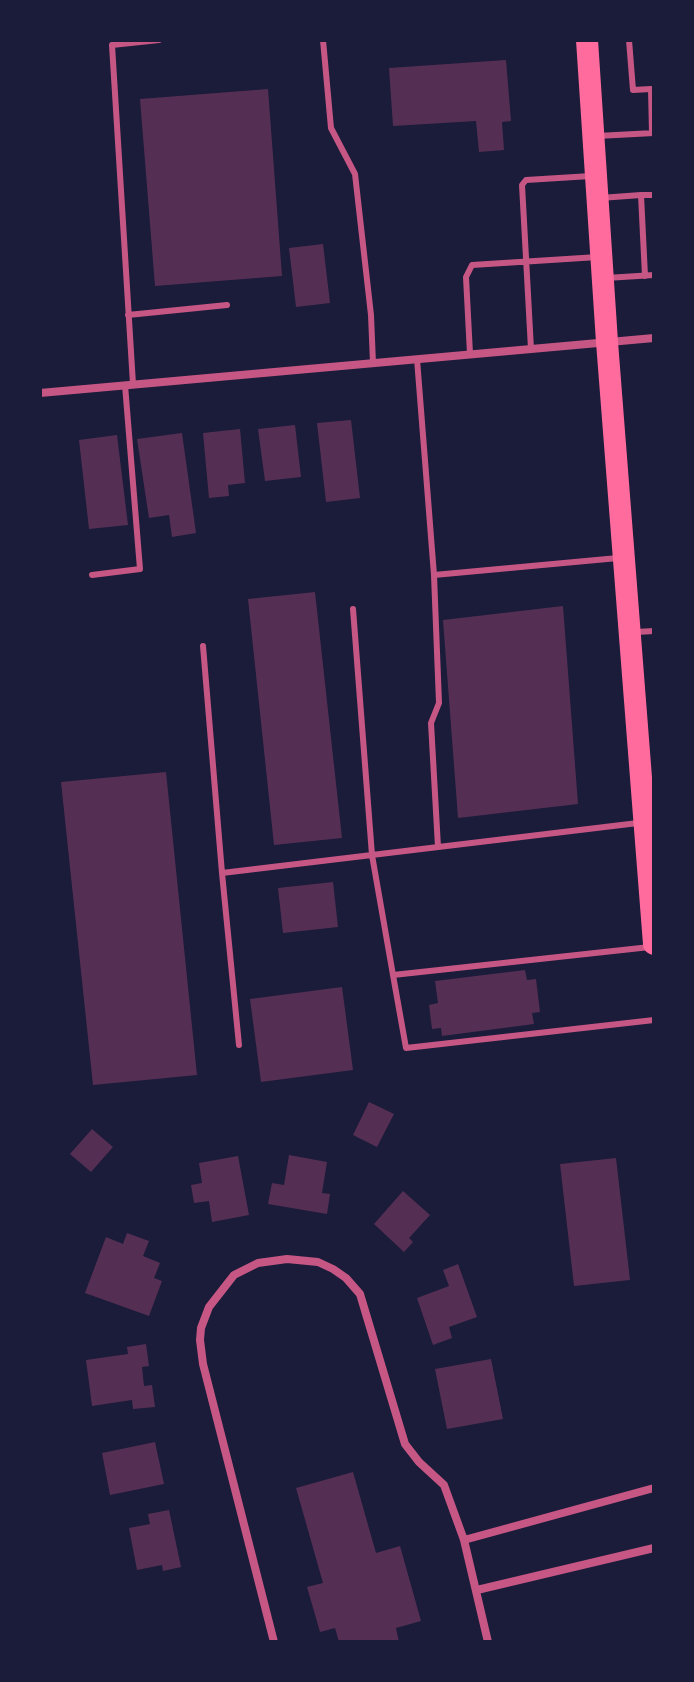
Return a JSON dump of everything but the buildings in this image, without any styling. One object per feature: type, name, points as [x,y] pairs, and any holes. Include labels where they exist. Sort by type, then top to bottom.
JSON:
[{"type":"highway","points":[[587,40],[628,633],[654,945]]},
{"type":"street","points":[[40,393],[654,338]]},
{"type":"street","points":[[274,1642],[207,1379],[200,1340],[209,1307],[225,1284],[246,1268],[287,1259],[309,1260],[333,1269],[360,1294],[405,1444],[444,1485],[464,1540],[488,1642]]},
{"type":"street","points":[[464,1540],[654,1488]]},
{"type":"street","points":[[477,1590],[654,1548]]},
{"type":"lane","points":[[92,575],[140,569],[112,45],[159,40]]},
{"type":"lane","points":[[323,40],[331,128],[355,174],[371,315],[373,363]]},
{"type":"lane","points":[[593,136],[653,133],[651,89],[633,90],[629,40]]},
{"type":"lane","points":[[531,349],[522,185],[526,180],[654,195]]},
{"type":"lane","points":[[641,195],[645,276]]},
{"type":"lane","points":[[470,354],[466,277],[472,265],[526,262],[602,267],[654,275]]},
{"type":"lane","points":[[128,315],[227,305]]},
{"type":"lane","points":[[417,359],[434,575],[439,703],[431,723],[438,847]]},
{"type":"lane","points":[[434,575],[623,557]]},
{"type":"lane","points":[[353,609],[372,855],[406,1048],[654,1020]]},
{"type":"lane","points":[[628,633],[654,631]]},
{"type":"lane","points":[[203,646],[239,1045]]},
{"type":"lane","points":[[222,873],[643,823]]},
{"type":"lane","points":[[393,975],[654,945]]}]
